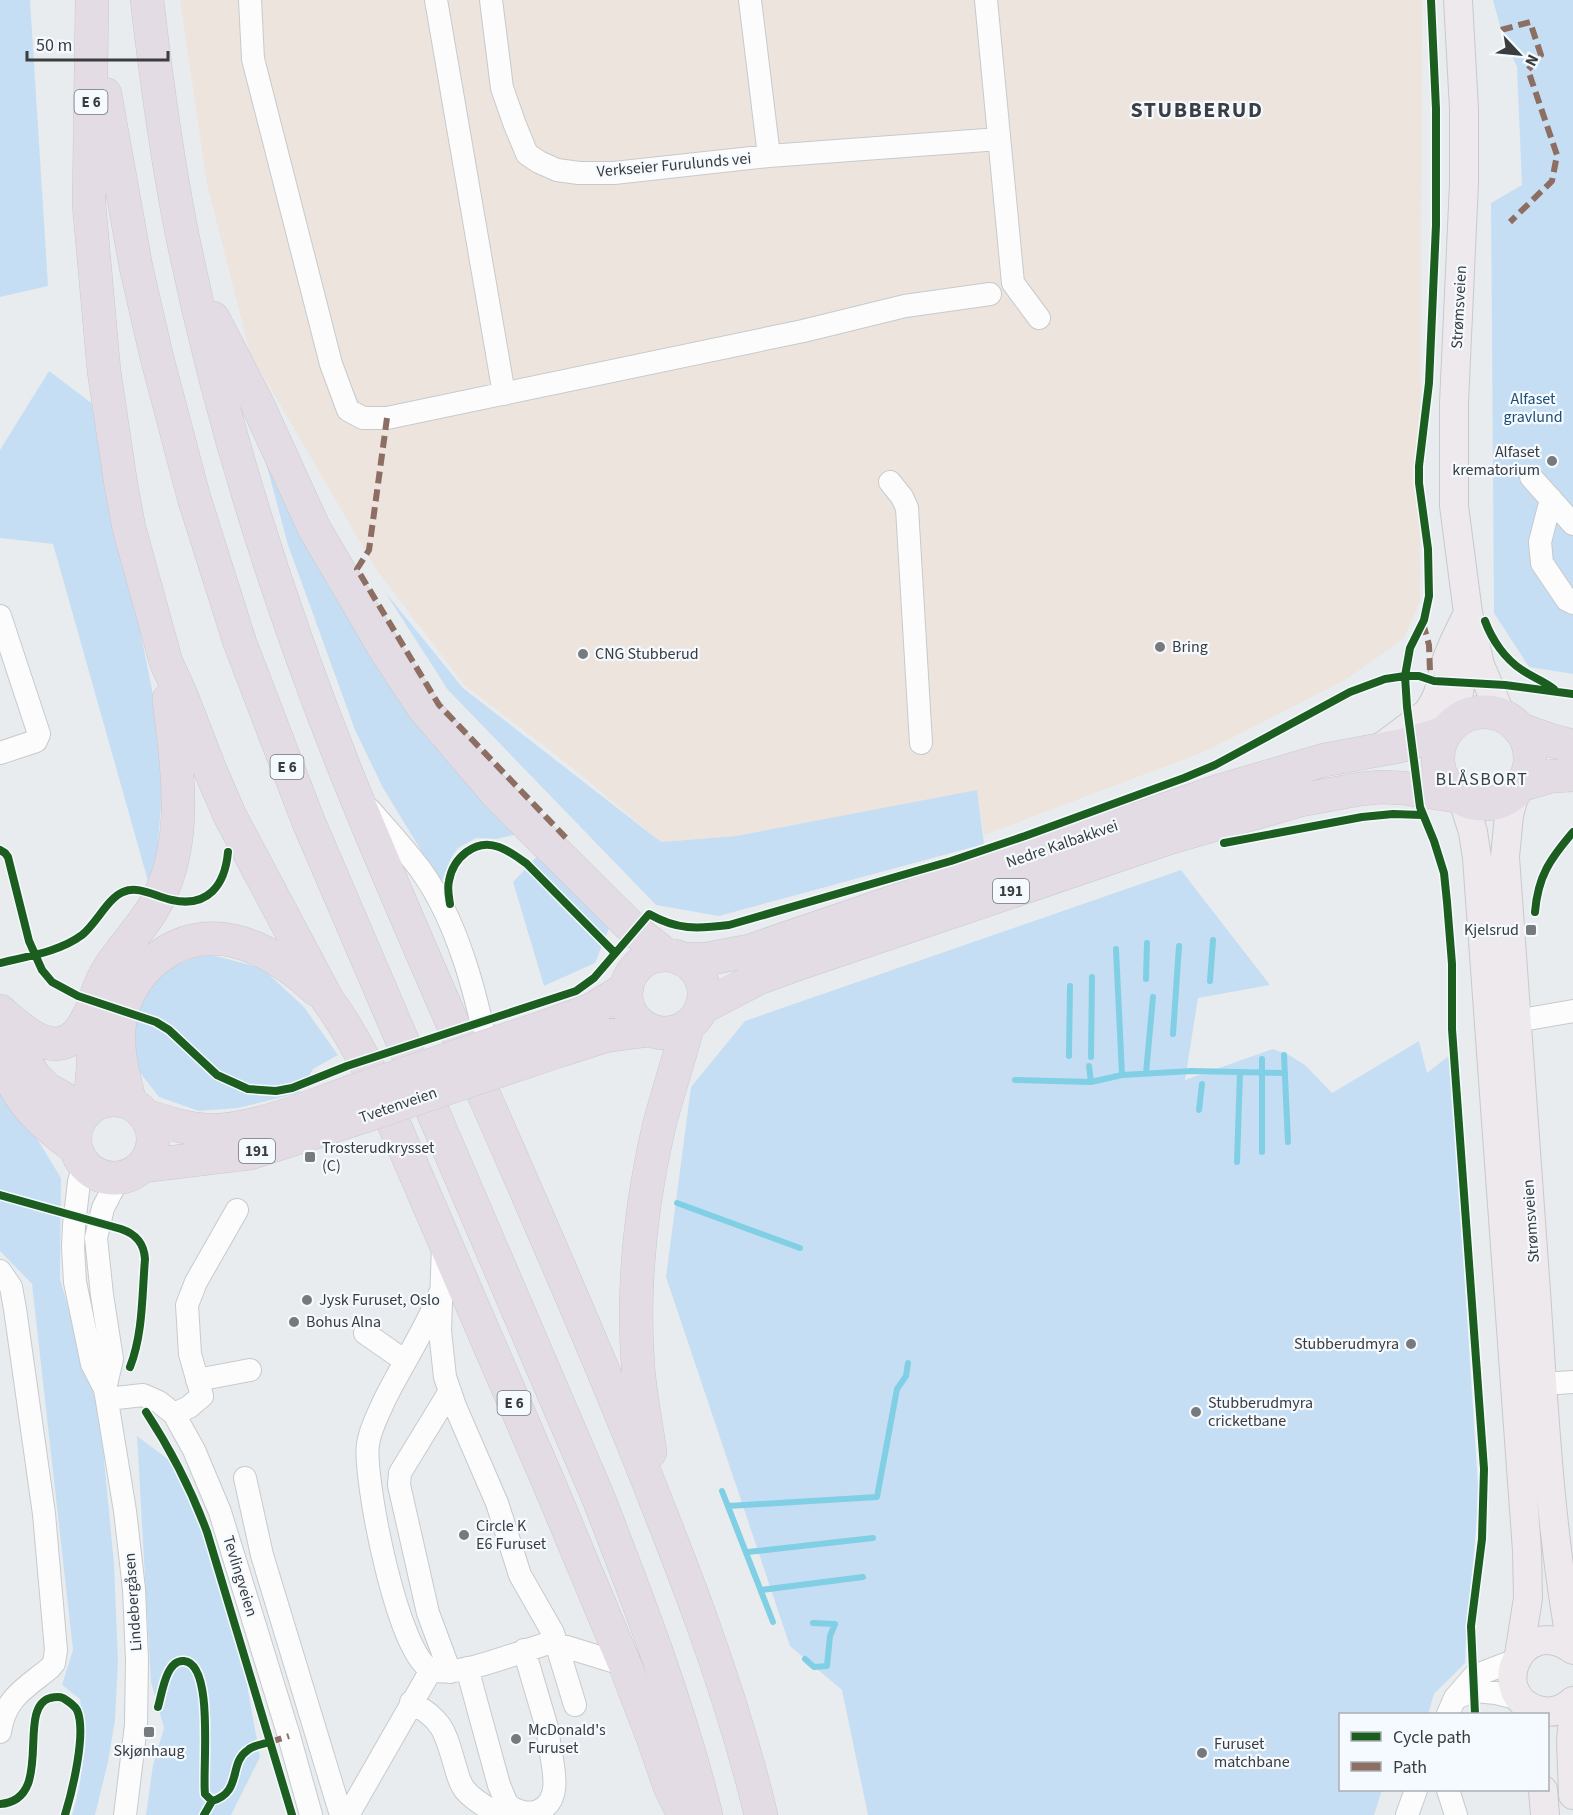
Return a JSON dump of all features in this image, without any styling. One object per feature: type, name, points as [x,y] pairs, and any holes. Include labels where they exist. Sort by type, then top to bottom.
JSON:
[{"type":"highway","name":"E 6","points":[[93,0],[89,204],[104,371],[120,485],[166,662],[230,816],[327,999],[359,1046],[444,1237],[625,1665],[670,1787],[684,1815]]},
{"type":"highway","name":"E 6","points":[[93,0],[105,93],[122,194],[157,358],[194,498],[240,643],[309,823],[598,1497],[636,1594],[683,1731],[706,1815]]},
{"type":"highway","points":[[147,0],[170,169],[190,273],[250,504],[317,698],[354,791],[558,1264],[658,1506],[732,1711],[761,1815]]},
{"type":"highway","points":[[190,273],[256,401],[314,528],[386,651],[423,707],[498,795],[634,930],[674,957],[691,965],[699,974],[703,985],[660,1125],[648,1179],[640,1234],[637,1283],[638,1346],[643,1403],[658,1506]]},
{"type":"highway","name":"E 6","points":[[88,1110],[111,963],[146,919],[166,879],[176,845],[179,811],[178,773],[166,662]]},
{"type":"highway","points":[[1573,746],[1552,741],[1510,722],[1480,712],[1470,714],[1448,729],[1439,746],[1437,760],[1446,787],[1460,798],[1485,805],[1496,803],[1518,789],[1552,776],[1573,775]]},
{"type":"highway","points":[[1510,722],[1528,745],[1530,763],[1527,775],[1518,789]]},
{"type":"highway","name":"Nedre Kalbakkvei","points":[[674,957],[707,958],[749,951],[1219,791],[1315,763],[1422,741],[1448,729]]},
{"type":"highway","name":"Nedre Kalbakkvei","points":[[695,1017],[759,978],[1124,853],[1274,807],[1360,789],[1403,788],[1460,798]]},
{"type":"highway","name":"E 6","points":[[1,1022],[47,1043],[66,1042],[104,1009],[146,965],[169,949],[195,940],[221,939],[246,945],[268,955],[307,981],[327,999]]},
{"type":"highway","name":"191","points":[[627,988],[629,979],[640,964],[656,956],[674,957]]},
{"type":"highway","points":[[627,988],[626,998],[634,1018],[650,1030]]},
{"type":"highway","name":"Tvetenveien","points":[[552,1039],[591,1010],[627,988]]},
{"type":"highway","points":[[104,1009],[137,1109],[152,1131],[151,1150],[130,1171]]},
{"type":"highway","name":"191","points":[[650,1030],[666,1033],[681,1029],[695,1017]]},
{"type":"highway","points":[[1,1022],[35,1077],[47,1089],[88,1110],[78,1122],[75,1135],[80,1156]]},
{"type":"highway","name":"Tvetenveien","points":[[1,1022],[9,1073],[20,1093],[44,1124],[100,1175],[250,1153],[362,1103],[552,1039],[605,1036],[650,1030]]},
{"type":"highway","name":"Tvetenveien","points":[[88,1110],[109,1100],[187,1128],[208,1130],[229,1129],[275,1117],[362,1103]]},
{"type":"main road","name":"Strømsveien","points":[[1458,0],[1464,109],[1464,183],[1454,404],[1455,527],[1468,613],[1480,664],[1510,722]]},
{"type":"main road","name":"Strømsveien","points":[[1448,729],[1463,676],[1468,613]]},
{"type":"main road","points":[[1376,751],[1432,707],[1441,687],[1445,665],[1468,613]]},
{"type":"main road","name":"Strømsveien","points":[[1518,789],[1509,815],[1505,857],[1543,1384],[1558,1561],[1572,1649]]},
{"type":"main road","name":"Strømsveien","points":[[1460,798],[1473,832],[1477,858],[1514,1342],[1529,1582],[1527,1612],[1512,1680],[1523,1705]]},
{"type":"main road","points":[[1517,1657],[1527,1646],[1538,1641],[1556,1641],[1572,1649]]},
{"type":"main road","points":[[1523,1705],[1550,1712],[1559,1710],[1573,1701]]},
{"type":"main road","points":[[1573,1717],[1571,1741],[1573,1795]]},
{"type":"main road","points":[[1543,1791],[1545,1815]]},
{"type":"street","points":[[250,0],[254,59],[331,364],[348,410],[363,418],[387,418],[504,394],[803,331],[905,306],[990,294]]},
{"type":"street","points":[[436,0],[504,394]]},
{"type":"street","name":"Verkseier Furulunds vei","points":[[491,0],[502,88],[527,154],[557,170],[579,173],[614,173],[769,156],[999,139]]},
{"type":"street","name":"Verkseier Furulunds vei","points":[[750,0],[769,156]]},
{"type":"street","points":[[986,0],[1013,283],[1040,318]]},
{"type":"street","points":[[1531,477],[1573,524]]},
{"type":"street","points":[[891,482],[908,508],[921,743]]},
{"type":"street","points":[[1551,500],[1540,542],[1542,563],[1567,600],[1573,603]]},
{"type":"street","points":[[0,616],[39,734],[36,741],[0,753]]},
{"type":"street","points":[[1516,1021],[1573,1011]]},
{"type":"street","name":"Lindebergåsen","points":[[80,1156],[73,1264],[78,1301],[92,1364],[106,1394],[125,1511],[134,1589],[137,1660],[136,1725],[125,1815]]},
{"type":"street","name":"Lindebergåsen","points":[[106,1394],[112,1359],[96,1238],[103,1208],[130,1171]]},
{"type":"street","points":[[174,1414],[189,1407],[201,1396],[190,1354],[187,1305],[196,1282],[237,1210]]},
{"type":"street","points":[[444,1237],[440,1293],[441,1357],[450,1391],[497,1503],[520,1575],[550,1625],[575,1704]]},
{"type":"street","points":[[0,1271],[11,1287],[15,1310],[44,1514],[56,1650],[54,1663],[10,1701],[3,1716],[0,1732]]},
{"type":"street","points":[[440,1293],[432,1314],[376,1418],[368,1444],[369,1472],[378,1534],[390,1581],[412,1648],[422,1663],[449,1670]]},
{"type":"street","points":[[365,1333],[405,1361]]},
{"type":"street","points":[[196,1380],[250,1370]]},
{"type":"street","points":[[1543,1384],[1573,1382]]},
{"type":"street","points":[[450,1391],[400,1473],[399,1485],[428,1613],[449,1670],[507,1804],[523,1812],[537,1811],[547,1806],[553,1795],[555,1774],[547,1741],[548,1731],[524,1650]]},
{"type":"street","name":"Tevlingveien","points":[[106,1394],[143,1395],[159,1402],[174,1414],[194,1450],[220,1512],[310,1815]]},
{"type":"street","points":[[369,1472],[399,1479]]},
{"type":"street","points":[[244,1478],[262,1555],[342,1815]]},
{"type":"street","points":[[348,1815],[411,1702],[449,1670],[546,1644],[556,1644],[625,1665]]},
{"type":"street","points":[[1451,1706],[1474,1676],[1517,1657]]},
{"type":"street","points":[[1451,1706],[1475,1691],[1496,1693],[1523,1705]]},
{"type":"street","points":[[411,1702],[433,1715],[440,1723],[464,1790],[473,1799],[499,1815]]},
{"type":"street","points":[[1407,1815],[1416,1791]]},
{"type":"street","points":[[1448,1791],[1456,1815]]},
{"type":"shaded area","points":[[180,0],[1422,0],[1420,601],[1404,638],[1347,679],[1206,751],[984,835],[977,791],[736,836],[661,842],[565,762],[464,685],[374,566],[250,353],[207,184]]},
{"type":"green space","points":[[0,0],[30,0],[48,286],[0,297]]},
{"type":"green space","name":"Alfaset gravlund","points":[[1493,0],[1573,0],[1573,674],[1529,667],[1494,613],[1491,203],[1522,185],[1517,67],[1503,37]]},
{"type":"green space","points":[[49,371],[94,405],[165,753],[156,870],[148,881],[53,544],[0,538],[0,450]]},
{"type":"green space","points":[[258,433],[526,832],[497,839],[476,838],[458,848],[451,858],[441,883],[383,788],[355,730],[288,545]]},
{"type":"green space","points":[[385,592],[463,688],[661,842],[736,836],[977,790],[984,844],[719,916],[656,905],[448,690]]},
{"type":"green space","points":[[540,853],[610,926],[595,963],[544,986],[513,882]]},
{"type":"green space","points":[[1181,870],[1270,985],[1198,998],[1185,1080],[1273,1049],[1305,1065],[1332,1093],[1419,1041],[1427,1073],[1450,1055],[1478,1486],[1465,1663],[1434,1694],[1428,1713],[1339,1713],[1339,1791],[1382,1791],[1374,1815],[868,1815],[842,1690],[790,1646],[666,1277],[691,1087],[745,1021]]},
{"type":"green space","points":[[212,955],[262,968],[304,1007],[338,1055],[313,1069],[299,1093],[238,1108],[199,1111],[159,1097],[138,1070],[132,1035],[142,999],[150,981],[177,959]]},
{"type":"green space","points":[[0,1067],[8,1091],[61,1178],[60,1279],[100,1417],[114,1564],[118,1661],[115,1720],[108,1762],[95,1815],[72,1815],[82,1771],[83,1729],[80,1699],[62,1685],[73,1650],[32,1284],[0,1251]]},
{"type":"green space","points":[[137,1436],[189,1475],[233,1606],[260,1757],[231,1815],[146,1815],[153,1765],[164,1728],[151,1682]]},
{"type":"waterway","points":[[1210,981],[1213,940]]},
{"type":"waterway","points":[[1146,979],[1147,943]]},
{"type":"waterway","points":[[1173,1034],[1179,946]]},
{"type":"waterway","points":[[1116,949],[1122,1075]]},
{"type":"waterway","points":[[1091,1057],[1092,977]]},
{"type":"waterway","points":[[1069,1056],[1070,986]]},
{"type":"waterway","points":[[1146,1073],[1153,997]]},
{"type":"waterway","points":[[1284,1055],[1288,1142]]},
{"type":"waterway","points":[[1262,1059],[1262,1152]]},
{"type":"waterway","points":[[1089,1066],[1091,1082]]},
{"type":"waterway","points":[[1015,1080],[1091,1082],[1122,1075],[1192,1071],[1285,1073]]},
{"type":"waterway","points":[[1237,1162],[1240,1072]]},
{"type":"waterway","points":[[1199,1110],[1202,1084]]},
{"type":"waterway","points":[[677,1203],[800,1248]]},
{"type":"waterway","points":[[728,1506],[877,1497],[897,1389],[906,1376],[908,1363]]},
{"type":"waterway","points":[[722,1491],[773,1622]]},
{"type":"waterway","points":[[748,1552],[873,1538]]},
{"type":"waterway","points":[[761,1590],[863,1577]]},
{"type":"waterway","points":[[805,1659],[814,1667],[827,1666],[830,1636],[835,1624],[813,1623]]},
{"type":"marked path","points":[[1501,30],[1530,22],[1541,55],[1528,70],[1557,155],[1552,181],[1510,222]]},
{"type":"marked path","points":[[387,418],[369,550],[357,569],[439,705],[568,840]]},
{"type":"marked path","points":[[1423,623],[1429,645],[1430,671],[1434,681]]},
{"type":"marked path","points":[[270,1742],[289,1736]]},
{"type":"cycle path","points":[[1431,0],[1436,109],[1436,225],[1429,383],[1419,466],[1419,483],[1428,549],[1429,596],[1424,620],[1410,648],[1405,676],[1420,807],[1444,873],[1452,964],[1452,1029],[1484,1469],[1482,1539],[1471,1626],[1475,1713]]},
{"type":"cycle path","points":[[1485,621],[1495,642],[1516,666],[1554,689]]},
{"type":"cycle path","points":[[0,850],[8,857],[29,941],[42,970],[52,982],[78,996],[156,1022],[169,1030],[217,1075],[248,1089],[276,1091],[292,1088],[347,1066],[576,991],[594,978],[649,914],[678,926],[729,925],[951,861],[1184,778],[1215,765],[1350,692],[1385,679],[1419,676],[1434,681],[1505,685],[1573,694]]},
{"type":"cycle path","points":[[1224,843],[1362,817],[1393,814],[1422,815]]},
{"type":"cycle path","points":[[1535,912],[1539,888],[1546,869],[1573,832]]},
{"type":"cycle path","points":[[450,904],[449,881],[460,858],[466,852],[482,845],[499,847],[527,864],[614,952]]},
{"type":"cycle path","points":[[0,963],[43,953],[73,941],[87,930],[112,900],[129,890],[185,902],[205,897],[218,884],[223,875],[228,852]]},
{"type":"cycle path","points":[[0,1195],[121,1229],[138,1240],[143,1248],[145,1259],[140,1328],[130,1367]]},
{"type":"cycle path","points":[[146,1412],[180,1470],[207,1532],[292,1815]]},
{"type":"cycle path","points":[[158,1707],[166,1678],[173,1666],[184,1661],[194,1667],[200,1680],[205,1720],[205,1794],[212,1801]]},
{"type":"cycle path","points":[[0,1804],[17,1799],[27,1787],[31,1771],[35,1718],[40,1705],[50,1698],[60,1697],[74,1706],[80,1720],[77,1762],[65,1815]]},
{"type":"cycle path","points":[[204,1815],[212,1801],[222,1797],[228,1791],[242,1756],[253,1747],[270,1742]]},
{"type":"place","name":"Alfaset krematorium","points":[[1552,461]]},
{"type":"place","name":"Bring","points":[[1160,647]]},
{"type":"place","name":"CNG Stubberud","points":[[583,654]]},
{"type":"place","name":"Kjelsrud","points":[[1531,930]]},
{"type":"place","name":"Trosterudkrysset (C)","points":[[310,1157]]},
{"type":"place","name":"Jysk Furuset, Oslo","points":[[307,1300]]},
{"type":"place","name":"Bohus Alna","points":[[294,1322]]},
{"type":"place","name":"Stubberudmyra","points":[[1411,1344]]},
{"type":"place","name":"Stubberudmyra cricketbane","points":[[1196,1412]]},
{"type":"place","name":"Circle K E6 Furuset","points":[[464,1535]]},
{"type":"place","name":"Skjønhaug","points":[[149,1732]]},
{"type":"place","name":"McDonald's Furuset","points":[[516,1739]]},
{"type":"place","name":"Furuset matchbane","points":[[1202,1753]]},
{"type":"district","name":"STUBBERUD","points":[[1197,110]]},
{"type":"district","name":"BLÅSBORT","points":[[1482,779]]}]
